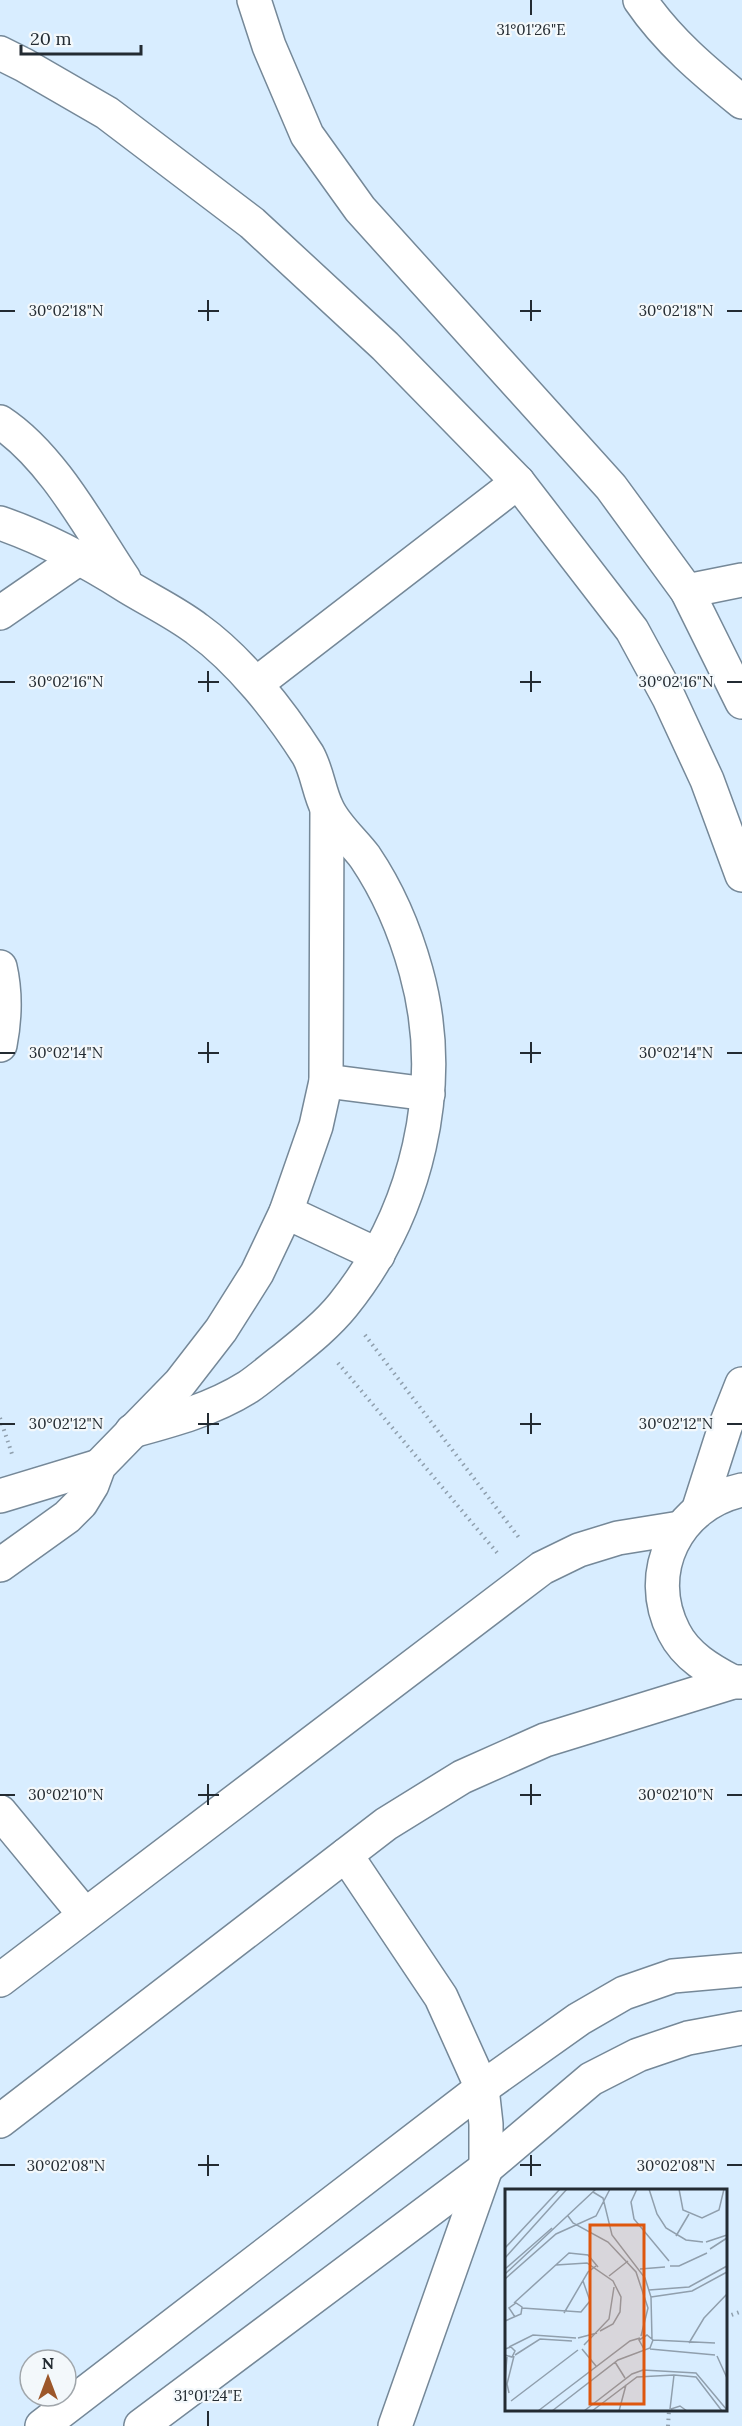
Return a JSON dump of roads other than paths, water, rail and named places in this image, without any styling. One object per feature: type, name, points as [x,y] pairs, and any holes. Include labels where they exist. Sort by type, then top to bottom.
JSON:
[{"type":"street","points":[[254,0],[269,46],[307,135],[360,209],[611,487],[687,591],[742,702]]},
{"type":"street","points":[[640,0],[653,18],[693,62],[742,102]]},
{"type":"street","points":[[0,53],[24,64],[108,113],[252,223],[385,346],[518,482],[632,630],[669,698],[707,780],[742,875]]},
{"type":"street","points":[[0,422],[36,454],[63,488],[130,588]]},
{"type":"street","points":[[256,684],[518,482]]},
{"type":"street","points":[[0,524],[27,533],[81,557],[198,629],[256,684],[310,758],[327,810],[326,1082],[316,1126],[286,1212],[257,1273],[221,1330],[180,1383],[99,1466],[92,1485],[81,1503],[67,1518],[0,1564]]},
{"type":"street","points":[[0,613],[81,557]]},
{"type":"street","points":[[687,591],[742,580]]},
{"type":"street","points":[[132,1431],[194,1415],[249,1387],[314,1335],[342,1306],[378,1255],[397,1218],[412,1178],[422,1136],[428,1094],[428,1032],[417,971],[396,913],[365,858],[327,810]]},
{"type":"street","points":[[0,967],[3,982],[4,1024],[0,1045]]},
{"type":"street","points":[[326,1082],[428,1094]]},
{"type":"street","points":[[286,1212],[378,1255]]},
{"type":"street","points":[[737,1682],[714,1672],[691,1656],[675,1634],[664,1608],[662,1580],[668,1553],[690,1518],[742,1384]]},
{"type":"street","points":[[0,1496],[99,1466]]},
{"type":"street","points":[[0,1980],[532,1575],[579,1550],[690,1518],[724,1494],[742,1490]]},
{"type":"street","points":[[0,2121],[386,1824],[473,1772],[545,1740],[737,1682]]},
{"type":"street","points":[[0,1812],[85,1916]]},
{"type":"street","points":[[346,1855],[441,1997],[482,2088],[486,2124],[486,2168],[395,2426]]},
{"type":"street","points":[[42,2426],[482,2088],[579,2019],[624,1993],[673,1976],[742,1970]]},
{"type":"street","points":[[141,2426],[486,2168],[591,2079],[658,2048],[688,2038],[742,2028]]}]
